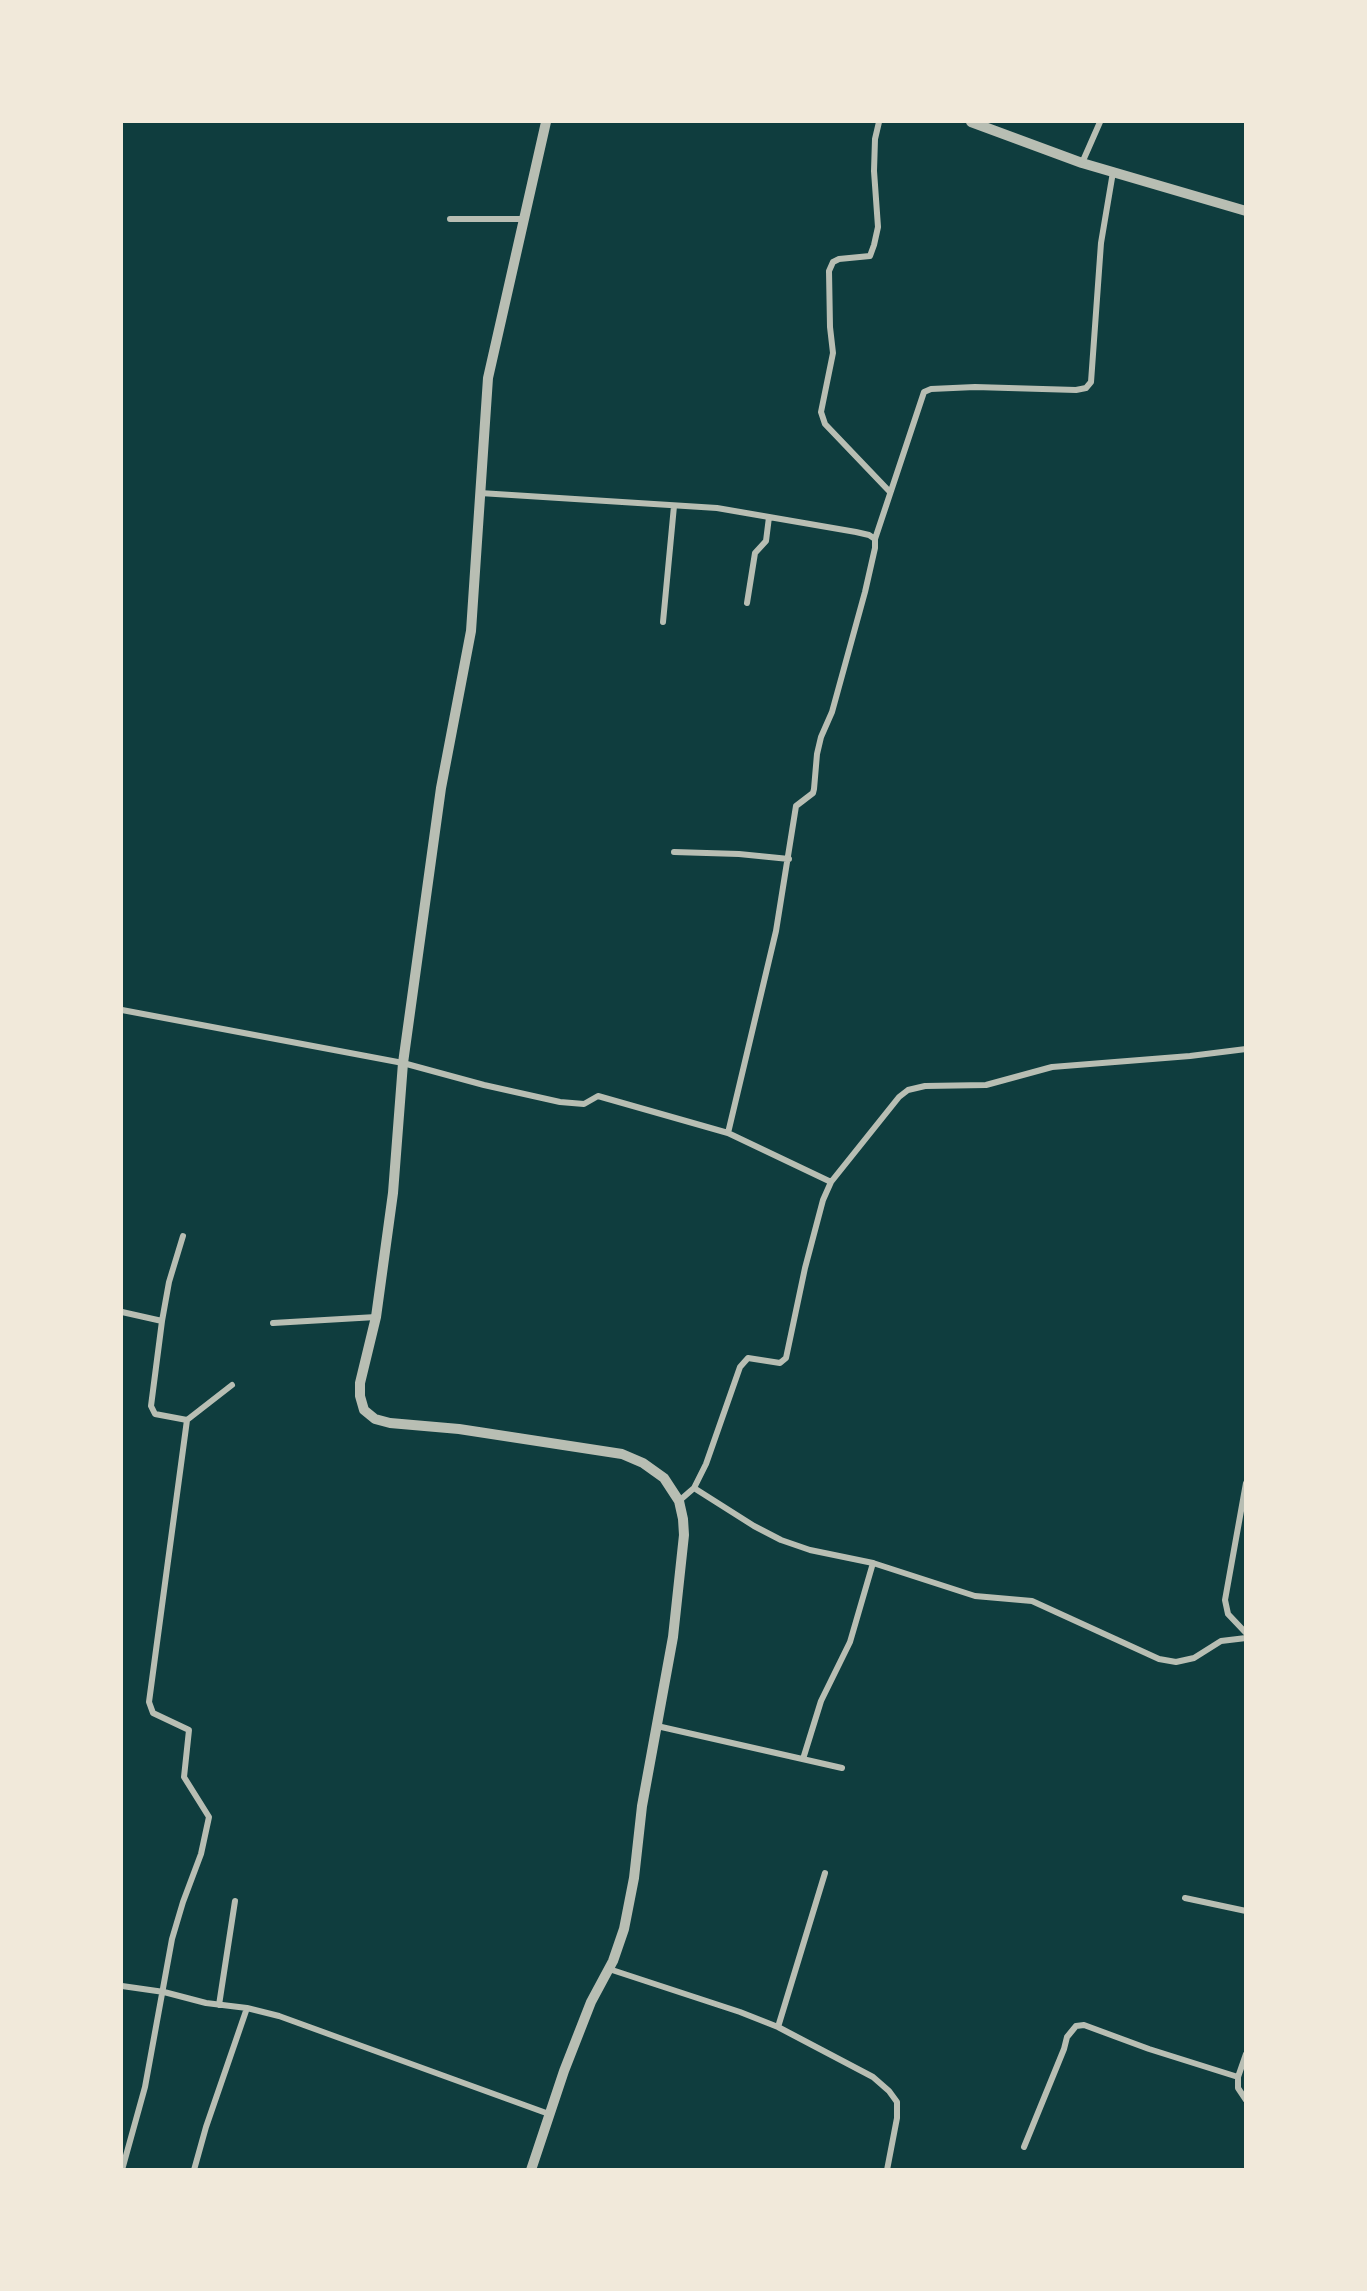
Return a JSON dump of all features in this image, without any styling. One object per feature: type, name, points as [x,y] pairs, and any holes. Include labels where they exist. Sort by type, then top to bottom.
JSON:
[{"type":"street","points":[[531,2169],[591,2002],[609,1969],[624,1929],[634,1878],[642,1806],[673,1637],[684,1519],[679,1501],[664,1478],[643,1463],[622,1454],[459,1429],[390,1423],[375,1419],[364,1410],[360,1396],[360,1383],[376,1317],[393,1193],[403,1063],[441,788],[471,631],[488,378],[546,122]]},
{"type":"street","points":[[879,122],[875,139],[874,171],[878,228],[874,245],[870,256],[839,259],[833,262],[829,271],[833,353],[821,412],[825,424],[890,492]]},
{"type":"street","points":[[972,122],[1082,163],[1245,211]]},
{"type":"street","points":[[1082,163],[1100,122]]},
{"type":"street","points":[[728,1133],[776,932],[796,806],[813,793],[819,746],[832,712],[865,592],[875,539],[924,392],[931,389],[975,387],[1076,390],[1086,388],[1091,382],[1101,243],[1113,172]]},
{"type":"street","points":[[450,219],[525,219]]},
{"type":"street","points":[[480,493],[717,508],[856,532],[875,539]]},
{"type":"street","points":[[663,622],[674,506]]},
{"type":"street","points":[[747,603],[755,553],[766,541],[769,517]]},
{"type":"street","points":[[674,852],[739,854],[789,859]]},
{"type":"street","points":[[122,1010],[403,1063],[484,1085],[560,1102],[584,1104],[598,1096],[728,1133],[831,1182]]},
{"type":"street","points":[[679,1501],[694,1488],[706,1464],[740,1367],[748,1358],[780,1364],[786,1358],[805,1268],[823,1200],[831,1182],[899,1096],[908,1090],[925,1086],[986,1085],[1052,1067],[1190,1056],[1245,1049]]},
{"type":"street","points":[[183,1236],[162,1321],[151,1399],[152,1410],[162,1416],[187,1420]]},
{"type":"street","points":[[122,1312],[162,1321]]},
{"type":"street","points":[[273,1323],[376,1317]]},
{"type":"street","points":[[122,2169],[145,2087],[172,1939],[201,1854],[208,1817],[184,1777],[189,1730],[153,1713],[149,1702],[187,1420],[232,1385]]},
{"type":"street","points":[[1245,1483],[1225,1600],[1228,1614],[1245,1633]]},
{"type":"street","points":[[694,1488],[781,1540],[810,1550],[873,1563],[975,1596],[1032,1601],[1159,1659],[1176,1662],[1194,1658],[1221,1641],[1245,1638]]},
{"type":"street","points":[[803,1759],[818,1708],[850,1642],[873,1563]]},
{"type":"street","points":[[657,1726],[842,1768]]},
{"type":"street","points":[[778,2027],[825,1873]]},
{"type":"street","points":[[1185,1898],[1245,1911]]},
{"type":"street","points":[[219,2005],[235,1901]]},
{"type":"street","points":[[609,1969],[740,2012],[778,2027],[873,2077],[889,2091],[897,2102],[897,2118],[887,2169]]},
{"type":"street","points":[[122,1986],[164,1992],[279,2016],[549,2114]]},
{"type":"street","points":[[194,2169],[247,2008]]},
{"type":"street","points":[[1024,2147],[1067,2037],[1076,2026],[1084,2025],[1149,2049],[1238,2077]]},
{"type":"street","points":[[1245,2054],[1238,2077],[1238,2088],[1245,2100]]}]
